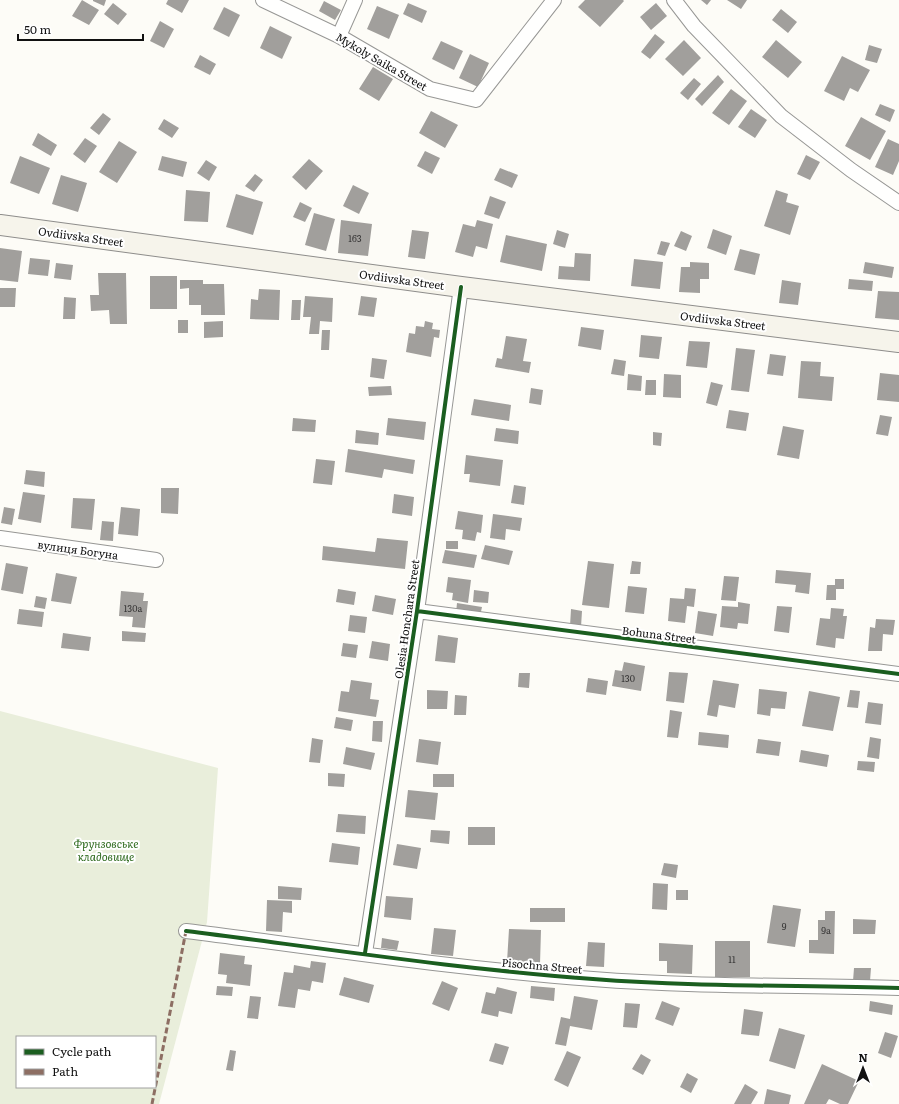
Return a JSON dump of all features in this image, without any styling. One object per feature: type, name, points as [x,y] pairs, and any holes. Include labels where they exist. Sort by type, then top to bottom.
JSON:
[{"type":"main road","name":"Ovdiivska Street","points":[[0,225],[461,287],[899,342]]},
{"type":"street","name":"Mykoly Saika Street","points":[[263,0],[339,36],[430,89],[476,100],[554,0]]},
{"type":"street","points":[[339,36],[355,0]]},
{"type":"street","points":[[674,0],[694,26],[781,116],[851,170],[899,203]]},
{"type":"street","name":"Olesia Honchara Street","points":[[365,953],[417,611],[461,287]]},
{"type":"street","name":"вулиця Богуна","points":[[0,538],[156,560]]},
{"type":"street","name":"Bohuna Street","points":[[417,611],[899,674]]},
{"type":"street","name":"Pisochna Street","points":[[186,931],[472,968],[595,979],[764,987],[899,988]]},
{"type":"green space","name":"Фрунзовське кладовище","points":[[0,711],[218,768],[207,922],[159,1104],[0,1104]]},
{"type":"building","points":[[82,0],[99,10],[89,25],[72,16]]},
{"type":"building","points":[[93,0],[106,0],[104,6]]},
{"type":"building","points":[[168,0],[189,0],[182,13],[166,4]]},
{"type":"building","points":[[585,0],[624,1],[600,27],[578,7]]},
{"type":"building","points":[[701,0],[711,0],[707,5]]},
{"type":"building","points":[[727,0],[747,0],[741,9]]},
{"type":"building","points":[[324,1],[341,10],[335,20],[319,11]]},
{"type":"building","points":[[113,3],[127,14],[118,25],[104,14]]},
{"type":"building","points":[[408,3],[427,11],[422,23],[403,14]]},
{"type":"building","points":[[656,3],[667,16],[651,30],[640,17]]},
{"type":"building","points":[[377,6],[399,15],[389,39],[367,29]]},
{"type":"building","points":[[224,7],[240,15],[229,37],[213,29]]},
{"type":"building","points":[[781,9],[797,22],[788,33],[772,20]]},
{"type":"building","points":[[160,21],[174,29],[164,48],[150,41]]},
{"type":"building","points":[[270,26],[292,37],[282,59],[260,48]]},
{"type":"building","points":[[655,34],[665,42],[650,59],[641,52]]},
{"type":"building","points":[[684,40],[701,58],[683,76],[665,59]]},
{"type":"building","points":[[776,40],[802,62],[788,78],[762,57]]},
{"type":"building","points":[[441,41],[463,51],[454,70],[432,59]]},
{"type":"building","points":[[869,45],[882,49],[877,63],[865,60]]},
{"type":"building","points":[[470,54],[489,63],[478,87],[459,78]]},
{"type":"building","points":[[200,55],[216,64],[210,75],[194,67]]},
{"type":"building","points":[[842,56],[870,70],[858,92],[850,88],[844,101],[824,91]]},
{"type":"building","points":[[373,67],[393,79],[379,101],[359,89]]},
{"type":"building","points":[[718,75],[724,82],[702,106],[695,99]]},
{"type":"building","points":[[694,78],[701,84],[688,100],[680,93]]},
{"type":"building","points":[[731,89],[747,101],[729,125],[712,113]]},
{"type":"building","points":[[880,104],[895,110],[890,122],[875,115]]},
{"type":"building","points":[[751,109],[767,120],[755,138],[738,127]]},
{"type":"building","points":[[431,111],[458,125],[445,148],[419,133]]},
{"type":"building","points":[[103,113],[111,119],[99,135],[90,128]]},
{"type":"building","points":[[861,117],[886,131],[870,160],[845,146]]},
{"type":"building","points":[[164,119],[179,128],[172,138],[158,129]]},
{"type":"building","points":[[38,133],[57,145],[51,156],[32,145]]},
{"type":"building","points":[[85,138],[97,146],[85,163],[73,154]]},
{"type":"building","points":[[888,139],[899,144],[899,161],[893,175],[875,167]]},
{"type":"building","points":[[119,141],[137,152],[117,183],[99,172]]},
{"type":"building","points":[[425,151],[440,158],[432,174],[417,166]]},
{"type":"building","points":[[806,155],[820,162],[810,180],[797,174]]},
{"type":"building","points":[[20,156],[50,168],[39,194],[10,183]]},
{"type":"building","points":[[162,156],[187,162],[183,177],[158,170]]},
{"type":"building","points":[[309,159],[323,171],[306,190],[292,177]]},
{"type":"building","points":[[206,160],[217,167],[209,181],[197,173]]},
{"type":"building","points":[[500,168],[518,175],[512,188],[494,180]]},
{"type":"building","points":[[255,174],[263,180],[254,192],[245,186]]},
{"type":"building","points":[[61,175],[87,183],[78,212],[52,204]]},
{"type":"building","points":[[353,185],[369,193],[359,214],[343,206]]},
{"type":"building","points":[[186,190],[210,192],[208,222],[184,221]]},
{"type":"building","points":[[776,190],[788,194],[786,202],[799,206],[790,235],[764,226]]},
{"type":"building","points":[[236,194],[263,202],[253,235],[226,227]]},
{"type":"building","points":[[490,196],[506,202],[499,219],[484,214]]},
{"type":"building","points":[[300,202],[312,208],[305,222],[293,217]]},
{"type":"building","points":[[314,213],[335,219],[326,251],[305,245]]},
{"type":"building","points":[[341,220],[372,224],[368,256],[338,253]]},
{"type":"building","points":[[477,220],[493,224],[487,249],[476,246],[473,257],[455,252],[463,224],[475,227]]},
{"type":"building","points":[[713,229],[732,236],[726,255],[707,248]]},
{"type":"building","points":[[412,230],[429,232],[425,259],[408,257]]},
{"type":"building","points":[[557,230],[569,234],[565,248],[553,244]]},
{"type":"building","points":[[681,231],[692,236],[686,251],[674,246]]},
{"type":"building","points":[[506,235],[547,244],[542,271],[500,262]]},
{"type":"building","points":[[661,241],[670,243],[665,256],[657,254]]},
{"type":"building","points":[[0,248],[22,251],[18,282],[0,280]]},
{"type":"building","points":[[740,249],[760,254],[755,275],[734,270]]},
{"type":"building","points":[[575,253],[591,254],[590,281],[558,279],[559,266],[574,267]]},
{"type":"building","points":[[30,258],[50,260],[48,276],[28,274]]},
{"type":"building","points":[[634,259],[663,262],[660,289],[631,286]]},
{"type":"building","points":[[690,262],[709,263],[709,279],[700,279],[700,293],[679,292],[681,267],[690,267]]},
{"type":"building","points":[[865,262],[894,267],[892,278],[863,273]]},
{"type":"building","points":[[56,263],[73,265],[71,280],[54,278]]},
{"type":"building","points":[[98,273],[126,273],[127,324],[110,324],[109,310],[91,311],[90,295],[99,295]]},
{"type":"building","points":[[150,276],[177,276],[177,309],[150,309]]},
{"type":"building","points":[[849,279],[873,281],[872,291],[848,289]]},
{"type":"building","points":[[180,280],[203,280],[203,284],[224,284],[225,315],[201,315],[201,305],[189,305],[189,288],[180,289]]},
{"type":"building","points":[[782,280],[801,283],[798,305],[779,303]]},
{"type":"building","points":[[0,288],[16,288],[15,307],[0,307]]},
{"type":"building","points":[[259,289],[280,290],[279,320],[250,319],[251,299],[258,300]]},
{"type":"building","points":[[878,291],[899,292],[899,320],[875,318]]},
{"type":"building","points":[[305,296],[333,298],[332,322],[320,321],[319,334],[309,334],[311,317],[303,317]]},
{"type":"building","points":[[361,296],[377,298],[374,317],[358,315]]},
{"type":"building","points":[[64,297],[76,298],[75,319],[63,319]]},
{"type":"building","points":[[292,300],[301,300],[300,320],[291,320]]},
{"type":"building","points":[[178,320],[188,320],[188,333],[178,333]]},
{"type":"building","points":[[223,321],[223,337],[204,338],[204,322]]},
{"type":"building","points":[[425,321],[433,323],[432,329],[440,330],[439,338],[434,337],[431,357],[406,352],[409,333],[415,334],[416,326],[424,327]]},
{"type":"building","points":[[581,327],[604,330],[601,350],[578,346]]},
{"type":"building","points":[[322,330],[330,330],[329,350],[321,350]]},
{"type":"building","points":[[641,335],[662,337],[659,359],[639,357]]},
{"type":"building","points":[[506,336],[527,339],[523,361],[531,362],[529,373],[495,367],[497,358],[502,359]]},
{"type":"building","points":[[689,341],[710,342],[707,368],[686,366]]},
{"type":"building","points":[[736,348],[755,350],[749,392],[731,390]]},
{"type":"building","points":[[770,354],[786,356],[783,376],[767,374]]},
{"type":"building","points":[[372,358],[387,360],[384,379],[370,377]]},
{"type":"building","points":[[614,359],[626,361],[624,376],[611,374]]},
{"type":"building","points":[[801,361],[821,362],[820,376],[834,377],[832,401],[798,398]]},
{"type":"building","points":[[880,373],[899,375],[899,402],[877,400]]},
{"type":"building","points":[[628,374],[642,376],[641,391],[627,390]]},
{"type":"building","points":[[664,374],[681,375],[681,398],[663,397]]},
{"type":"building","points":[[646,380],[656,380],[656,395],[645,395]]},
{"type":"building","points":[[711,382],[723,385],[717,406],[706,403]]},
{"type":"building","points":[[391,386],[392,395],[369,396],[368,387]]},
{"type":"building","points":[[531,388],[543,390],[541,405],[529,403]]},
{"type":"building","points":[[474,399],[511,405],[509,421],[471,415]]},
{"type":"building","points":[[729,410],[749,413],[746,431],[726,428]]},
{"type":"building","points":[[880,415],[892,417],[888,436],[876,434]]},
{"type":"building","points":[[293,418],[316,420],[315,432],[292,431]]},
{"type":"building","points":[[388,418],[426,422],[424,440],[386,435]]},
{"type":"building","points":[[783,426],[804,430],[799,459],[777,455]]},
{"type":"building","points":[[496,428],[519,431],[518,444],[494,441]]},
{"type":"building","points":[[356,430],[379,433],[378,445],[355,443]]},
{"type":"building","points":[[653,432],[662,433],[661,446],[653,445]]},
{"type":"building","points":[[348,449],[415,460],[413,474],[384,469],[382,478],[345,472]]},
{"type":"building","points":[[466,455],[503,460],[500,486],[469,482],[470,474],[464,474]]},
{"type":"building","points":[[316,459],[335,461],[332,485],[313,483]]},
{"type":"building","points":[[26,470],[45,472],[44,487],[24,484]]},
{"type":"building","points":[[514,485],[526,487],[524,505],[511,503]]},
{"type":"building","points":[[161,488],[179,488],[178,514],[161,513]]},
{"type":"building","points":[[23,492],[45,495],[41,523],[18,519]]},
{"type":"building","points":[[394,494],[414,497],[412,516],[392,513]]},
{"type":"building","points":[[73,498],[95,499],[92,530],[71,528]]},
{"type":"building","points":[[4,507],[15,509],[12,525],[1,523]]},
{"type":"building","points":[[121,507],[140,509],[138,536],[118,534]]},
{"type":"building","points":[[458,511],[483,515],[481,533],[477,532],[475,541],[462,539],[463,530],[455,529]]},
{"type":"building","points":[[493,514],[522,518],[520,531],[506,529],[505,540],[490,538]]},
{"type":"building","points":[[102,521],[114,522],[113,541],[100,540]]},
{"type":"building","points":[[377,538],[408,541],[405,569],[322,560],[323,546],[375,552]]},
{"type":"building","points":[[446,541],[458,541],[458,549],[446,549]]},
{"type":"building","points":[[485,545],[513,551],[509,565],[481,559]]},
{"type":"building","points":[[445,550],[477,555],[474,568],[442,563]]},
{"type":"building","points":[[588,561],[614,564],[609,608],[582,605]]},
{"type":"building","points":[[632,561],[641,562],[640,574],[630,574]]},
{"type":"building","points":[[6,563],[28,567],[23,594],[1,590]]},
{"type":"building","points":[[776,570],[811,573],[809,594],[795,592],[796,585],[775,583]]},
{"type":"building","points":[[56,573],[77,577],[71,604],[51,601]]},
{"type":"building","points":[[724,576],[739,577],[736,601],[721,600]]},
{"type":"building","points":[[448,577],[471,580],[468,603],[452,600],[453,593],[446,592]]},
{"type":"building","points":[[835,579],[844,579],[844,589],[836,589],[836,600],[826,600],[827,585],[835,585]]},
{"type":"building","points":[[628,586],[647,588],[644,614],[625,612]]},
{"type":"building","points":[[685,588],[696,589],[694,607],[687,606],[685,623],[668,621],[670,598],[684,599]]},
{"type":"building","points":[[338,589],[356,592],[354,605],[336,602]]},
{"type":"building","points":[[474,590],[489,592],[488,603],[473,602]]},
{"type":"building","points":[[121,591],[144,593],[143,601],[148,601],[145,628],[132,627],[133,617],[119,616]]},
{"type":"building","points":[[375,595],[396,599],[393,615],[372,611]]},
{"type":"building","points":[[36,596],[47,598],[45,609],[34,607]]},
{"type":"building","points":[[738,602],[750,604],[748,624],[738,623],[737,629],[720,627],[722,606],[738,607]]},
{"type":"building","points":[[457,603],[482,607],[480,616],[456,613]]},
{"type":"building","points":[[777,606],[792,607],[789,633],[774,631]]},
{"type":"building","points":[[831,608],[844,609],[843,616],[847,616],[844,639],[836,638],[835,648],[816,645],[820,618],[830,619]]},
{"type":"building","points":[[19,609],[44,612],[42,627],[17,624]]},
{"type":"building","points":[[571,609],[582,611],[581,627],[570,626]]},
{"type":"building","points":[[698,611],[717,614],[713,636],[695,633]]},
{"type":"building","points":[[350,615],[367,617],[365,633],[348,631]]},
{"type":"building","points":[[876,619],[895,620],[893,635],[883,634],[882,651],[868,651],[870,627],[875,628]]},
{"type":"building","points":[[122,631],[146,633],[145,642],[122,641]]},
{"type":"building","points":[[63,633],[91,637],[89,651],[61,648]]},
{"type":"building","points":[[438,635],[458,638],[455,663],[435,661]]},
{"type":"building","points":[[372,641],[390,644],[388,661],[369,658]]},
{"type":"building","points":[[343,643],[358,645],[356,658],[341,656]]},
{"type":"building","points":[[624,662],[645,666],[641,691],[612,686],[615,670],[622,671]]},
{"type":"building","points":[[669,672],[688,673],[684,703],[666,701]]},
{"type":"building","points":[[519,673],[530,673],[529,688],[518,687]]},
{"type":"building","points":[[588,678],[608,681],[606,695],[586,692]]},
{"type":"building","points":[[351,680],[372,683],[370,699],[379,700],[376,717],[338,711],[341,691],[349,692]]},
{"type":"building","points":[[713,680],[739,684],[735,708],[719,705],[717,717],[707,715]]},
{"type":"building","points":[[759,689],[787,692],[785,709],[771,708],[770,716],[757,714]]},
{"type":"building","points":[[427,690],[448,691],[447,709],[427,709]]},
{"type":"building","points":[[850,690],[860,691],[858,708],[847,707]]},
{"type":"building","points":[[809,691],[840,697],[833,731],[802,726]]},
{"type":"building","points":[[455,695],[467,696],[466,715],[454,715]]},
{"type":"building","points":[[868,702],[883,704],[881,725],[865,723]]},
{"type":"building","points":[[670,710],[682,712],[678,738],[667,737]]},
{"type":"building","points":[[336,717],[353,720],[351,731],[334,728]]},
{"type":"building","points":[[373,721],[383,721],[382,742],[372,741]]},
{"type":"building","points":[[699,732],[729,735],[728,748],[698,745]]},
{"type":"building","points":[[870,737],[881,739],[879,759],[867,757]]},
{"type":"building","points":[[312,738],[323,740],[320,763],[309,762]]},
{"type":"building","points":[[419,739],[441,742],[438,765],[416,762]]},
{"type":"building","points":[[758,739],[781,742],[779,756],[756,753]]},
{"type":"building","points":[[346,747],[375,753],[371,770],[343,764]]},
{"type":"building","points":[[801,750],[829,755],[827,767],[799,762]]},
{"type":"building","points":[[858,761],[875,762],[874,772],[857,770]]},
{"type":"building","points":[[328,773],[345,774],[344,787],[328,786]]},
{"type":"building","points":[[433,774],[454,774],[454,787],[433,787]]},
{"type":"building","points":[[408,790],[438,793],[435,820],[405,817]]},
{"type":"building","points":[[338,814],[366,816],[365,834],[336,832]]},
{"type":"building","points":[[468,827],[495,827],[495,845],[468,845]]},
{"type":"building","points":[[431,830],[450,831],[449,844],[430,842]]},
{"type":"building","points":[[332,843],[360,847],[358,865],[329,862]]},
{"type":"building","points":[[397,844],[421,848],[417,869],[393,865]]},
{"type":"building","points":[[664,863],[678,865],[676,878],[661,875]]},
{"type":"building","points":[[653,883],[668,884],[667,910],[652,909]]},
{"type":"building","points":[[278,886],[302,888],[301,900],[278,899]]},
{"type":"building","points":[[676,890],[688,890],[688,900],[676,900]]},
{"type":"building","points":[[386,896],[413,898],[411,920],[384,917]]},
{"type":"building","points":[[267,900],[292,901],[292,913],[283,912],[282,932],[266,931]]},
{"type":"building","points":[[773,905],[801,909],[795,947],[767,943]]},
{"type":"building","points":[[530,908],[565,908],[565,922],[530,922]]},
{"type":"building","points":[[825,911],[835,911],[834,954],[809,953],[809,940],[818,940],[818,920],[825,920]]},
{"type":"building","points":[[853,919],[876,920],[875,934],[853,934]]},
{"type":"building","points":[[434,928],[456,930],[453,956],[431,954]]},
{"type":"building","points":[[509,929],[541,930],[540,964],[507,962]]},
{"type":"building","points":[[382,938],[399,941],[397,950],[381,948]]},
{"type":"building","points":[[715,941],[750,941],[750,977],[715,977]]},
{"type":"building","points":[[588,942],[605,943],[604,967],[586,966]]},
{"type":"building","points":[[659,943],[693,945],[692,974],[667,973],[667,961],[659,961]]},
{"type":"building","points":[[220,953],[245,956],[244,964],[252,965],[250,986],[226,983],[227,975],[218,974]]},
{"type":"building","points":[[311,961],[326,963],[323,983],[312,981],[310,991],[298,989],[295,1008],[278,1006],[284,972],[293,973],[294,965],[310,968]]},
{"type":"building","points":[[854,968],[871,968],[870,981],[853,981]]},
{"type":"building","points":[[344,977],[374,985],[369,1003],[339,995]]},
{"type":"building","points":[[442,981],[458,988],[449,1011],[432,1004]]},
{"type":"building","points":[[217,986],[233,987],[232,996],[216,995]]},
{"type":"building","points":[[531,986],[555,988],[554,1001],[530,998]]},
{"type":"building","points":[[497,987],[517,992],[512,1014],[499,1011],[498,1017],[481,1013],[486,992],[495,994]]},
{"type":"building","points":[[250,996],[261,997],[258,1019],[247,1018]]},
{"type":"building","points":[[574,996],[598,1000],[592,1030],[570,1026],[566,1046],[555,1044],[561,1017],[570,1019]]},
{"type":"building","points":[[662,1001],[680,1008],[673,1026],[655,1019]]},
{"type":"building","points":[[870,1001],[893,1005],[892,1015],[869,1011]]},
{"type":"building","points":[[625,1003],[640,1004],[637,1028],[623,1027]]},
{"type":"building","points":[[744,1009],[763,1012],[759,1036],[741,1034]]},
{"type":"building","points":[[779,1028],[805,1035],[795,1069],[769,1061]]},
{"type":"building","points":[[885,1032],[898,1036],[891,1058],[878,1053]]},
{"type":"building","points":[[495,1043],[509,1047],[503,1065],[489,1061]]},
{"type":"building","points":[[230,1050],[236,1051],[233,1071],[226,1070]]},
{"type":"building","points":[[567,1051],[581,1057],[568,1087],[554,1080]]},
{"type":"building","points":[[641,1054],[651,1060],[643,1075],[632,1069]]},
{"type":"building","points":[[822,1064],[859,1081],[848,1104],[840,1104],[829,1099],[826,1104],[804,1104]]},
{"type":"building","points":[[687,1073],[698,1079],[691,1093],[680,1087]]},
{"type":"building","points":[[745,1084],[758,1092],[751,1104],[734,1104]]},
{"type":"building","points":[[767,1089],[791,1095],[789,1104],[764,1104]]},
{"type":"marked path","points":[[156,1084],[186,931]]},
{"type":"marked path","points":[[152,1104],[155,1088]]},
{"type":"cycle path","points":[[365,953],[417,611],[461,287]]},
{"type":"cycle path","points":[[417,611],[899,674]]},
{"type":"cycle path","points":[[186,931],[440,964],[542,975],[631,982],[708,985],[899,988]]}]
